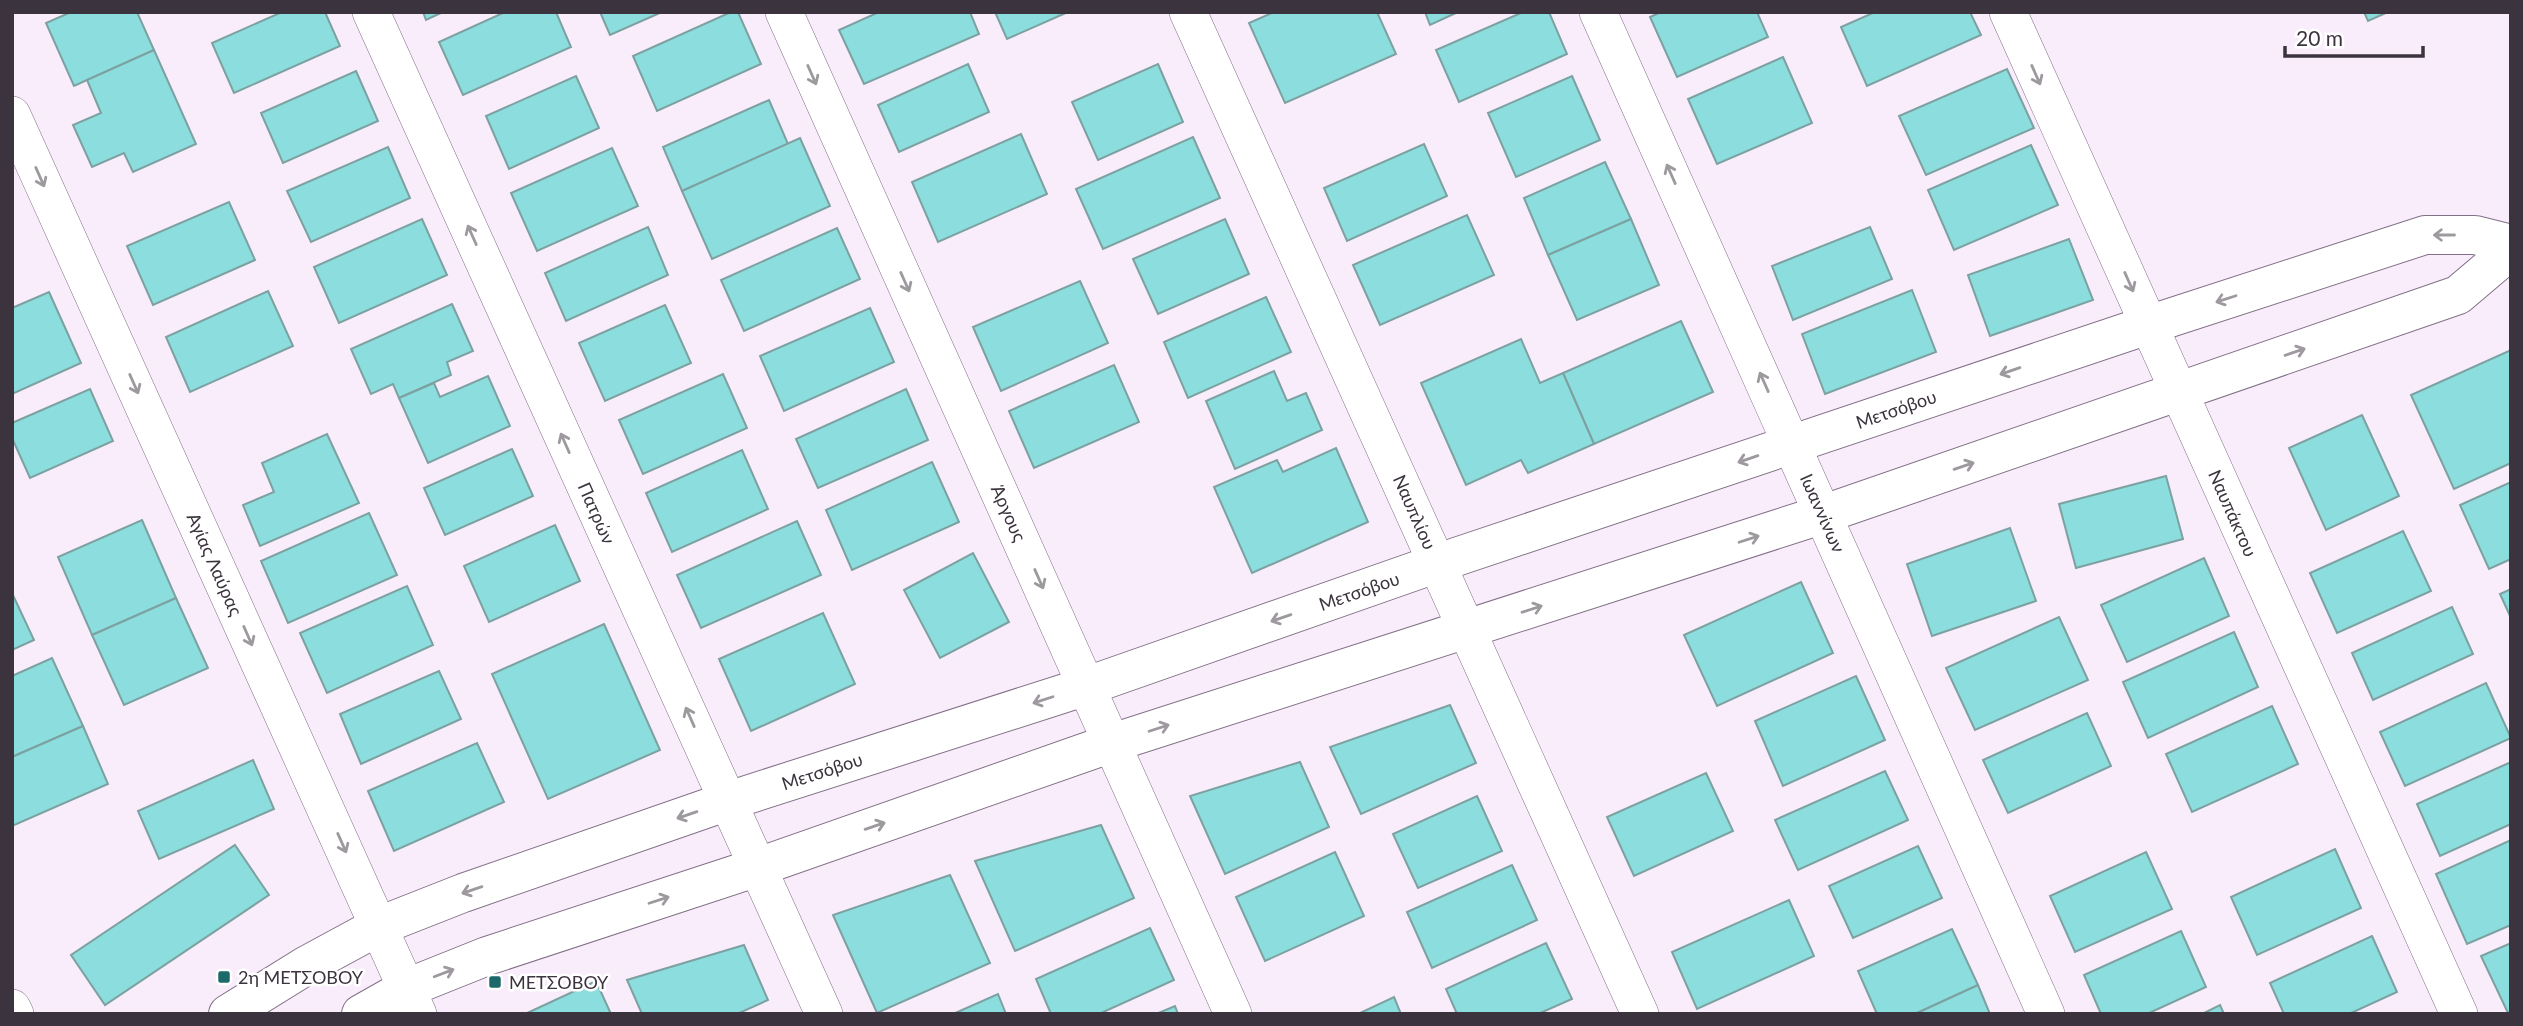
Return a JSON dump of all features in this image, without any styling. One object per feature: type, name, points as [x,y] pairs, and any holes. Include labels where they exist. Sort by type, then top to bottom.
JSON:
[{"type":"street","name":"Πατρών","points":[[371,12],[824,1014]]},
{"type":"street","name":"Άργους","points":[[784,12],[1233,1014]]},
{"type":"street","name":"Ναυπλίου","points":[[1188,12],[1640,1014]]},
{"type":"street","name":"Ιωαννίνων","points":[[1598,12],[2046,1014]]},
{"type":"street","name":"Ναυπάκτου","points":[[2008,12],[2459,1014]]},
{"type":"street","name":"Αγίας Λαύρας","points":[[12,115],[413,1001]]},
{"type":"street","name":"Μετσόβου","points":[[229,1014],[307,965],[379,926],[728,801],[1087,686],[1438,563],[2148,324],[2425,235],[2475,235],[2511,244]]},
{"type":"street","points":[[361,1014],[413,1001],[487,956],[758,867],[1112,743],[1824,514],[2458,295],[2511,250]]},
{"type":"street","points":[[12,1008],[15,1014]]},
{"type":"building","points":[[71,12],[137,12],[154,50],[74,86],[46,23]]},
{"type":"building","points":[[282,12],[325,12],[340,46],[234,93],[212,43]]},
{"type":"building","points":[[423,12],[443,12],[426,20]]},
{"type":"building","points":[[505,12],[556,12],[571,47],[463,95],[439,42]]},
{"type":"building","points":[[600,12],[662,12],[610,35]]},
{"type":"building","points":[[731,12],[738,12],[761,64],[657,111],[633,56]]},
{"type":"building","points":[[879,12],[970,12],[979,34],[864,84],[839,30]]},
{"type":"building","points":[[995,12],[1068,12],[1007,39]]},
{"type":"building","points":[[1274,12],[1377,12],[1396,54],[1285,103],[1249,23]]},
{"type":"building","points":[[1425,12],[1458,12],[1430,25]]},
{"type":"building","points":[[1523,12],[1549,12],[1567,54],[1459,102],[1436,50]]},
{"type":"building","points":[[1661,12],[1757,12],[1768,37],[1677,77],[1650,17]]},
{"type":"building","points":[[1875,12],[1970,12],[1981,35],[1867,86],[1841,27]]},
{"type":"building","points":[[2364,12],[2388,12],[2368,21]]},
{"type":"building","points":[[154,50],[196,144],[133,172],[124,153],[92,167],[73,125],[101,113],[87,80]]},
{"type":"building","points":[[1783,57],[1812,123],[1717,164],[1688,99]]},
{"type":"building","points":[[968,64],[989,112],[899,152],[878,105]]},
{"type":"building","points":[[1158,64],[1183,122],[1098,160],[1072,102]]},
{"type":"building","points":[[2007,69],[2034,128],[1926,175],[1899,116]]},
{"type":"building","points":[[356,71],[378,121],[283,163],[261,113]]},
{"type":"building","points":[[576,76],[599,128],[509,169],[486,116]]},
{"type":"building","points":[[1572,76],[1600,140],[1516,177],[1488,113]]},
{"type":"building","points":[[769,100],[788,144],[682,191],[663,147]]},
{"type":"building","points":[[1021,134],[1047,194],[938,242],[912,182]]},
{"type":"building","points":[[1193,137],[1220,198],[1103,249],[1076,189]]},
{"type":"building","points":[[800,138],[830,206],[712,259],[682,191]]},
{"type":"building","points":[[1424,144],[1447,196],[1347,241],[1324,188]]},
{"type":"building","points":[[2031,145],[2058,205],[1954,250],[1928,190]]},
{"type":"building","points":[[388,147],[410,198],[311,242],[287,191]]},
{"type":"building","points":[[612,148],[638,206],[537,251],[511,193]]},
{"type":"building","points":[[1605,162],[1631,219],[1548,255],[1524,198]]},
{"type":"building","points":[[229,202],[255,260],[153,305],[127,246]]},
{"type":"building","points":[[1467,215],[1494,275],[1380,325],[1353,265]]},
{"type":"building","points":[[422,219],[447,275],[339,323],[314,267]]},
{"type":"building","points":[[1225,219],[1249,274],[1158,314],[1133,259]]},
{"type":"building","points":[[1631,219],[1659,285],[1577,320],[1548,255]]},
{"type":"building","points":[[648,227],[668,275],[566,321],[545,273]]},
{"type":"building","points":[[1870,227],[1892,279],[1793,320],[1772,266]]},
{"type":"building","points":[[837,228],[860,279],[744,331],[721,280]]},
{"type":"building","points":[[2069,239],[2093,300],[1990,336],[1968,275]]},
{"type":"building","points":[[1080,281],[1108,343],[1001,391],[973,327]]},
{"type":"building","points":[[1912,290],[1936,352],[1825,394],[1802,334]]},
{"type":"building","points":[[268,291],[293,346],[190,392],[166,337]]},
{"type":"building","points":[[49,292],[81,363],[12,394],[12,308]]},
{"type":"building","points":[[1266,297],[1291,352],[1188,398],[1164,342]]},
{"type":"building","points":[[452,304],[473,351],[447,362],[451,375],[399,398],[393,384],[371,394],[351,349]]},
{"type":"building","points":[[665,305],[691,363],[605,401],[579,343]]},
{"type":"building","points":[[870,308],[894,362],[784,411],[760,356]]},
{"type":"building","points":[[1681,321],[1713,392],[1594,444],[1563,373]]},
{"type":"building","points":[[1521,339],[1540,383],[1563,373],[1594,444],[1528,473],[1521,460],[1466,485],[1421,383]]},
{"type":"building","points":[[2511,350],[2511,463],[2454,489],[2411,395]]},
{"type":"building","points":[[1114,365],[1139,422],[1034,468],[1009,411]]},
{"type":"building","points":[[1274,371],[1287,401],[1306,393],[1322,430],[1235,469],[1206,401]]},
{"type":"building","points":[[723,374],[747,428],[643,474],[619,420]]},
{"type":"building","points":[[488,376],[510,426],[428,463],[399,398],[434,383],[440,397]]},
{"type":"building","points":[[90,389],[113,441],[30,478],[12,438],[12,423]]},
{"type":"building","points":[[906,389],[928,440],[818,488],[796,439]]},
{"type":"building","points":[[2362,415],[2399,496],[2326,530],[2289,448]]},
{"type":"building","points":[[327,434],[359,503],[260,546],[243,505],[274,492],[262,463]]},
{"type":"building","points":[[1336,448],[1368,522],[1252,573],[1214,487],[1277,460],[1283,472]]},
{"type":"building","points":[[512,449],[533,496],[445,535],[424,488]]},
{"type":"building","points":[[742,450],[768,509],[672,552],[646,493]]},
{"type":"building","points":[[932,462],[959,522],[852,570],[826,510]]},
{"type":"building","points":[[2166,476],[2183,539],[2076,568],[2059,504]]},
{"type":"building","points":[[2511,482],[2511,559],[2489,569],[2460,505]]},
{"type":"building","points":[[369,513],[397,575],[288,623],[261,561]]},
{"type":"building","points":[[142,520],[176,598],[92,635],[58,557]]},
{"type":"building","points":[[797,521],[821,575],[701,628],[677,575]]},
{"type":"building","points":[[555,525],[580,581],[489,622],[464,566]]},
{"type":"building","points":[[2010,528],[2036,601],[1932,636],[1907,564]]},
{"type":"building","points":[[2403,531],[2431,591],[2337,633],[2310,573]]},
{"type":"building","points":[[973,553],[1009,622],[940,658],[904,590]]},
{"type":"building","points":[[2204,558],[2229,616],[2127,662],[2101,605]]},
{"type":"building","points":[[1801,582],[1833,653],[1717,706],[1684,635]]},
{"type":"building","points":[[407,586],[433,645],[327,693],[300,633]]},
{"type":"building","points":[[2511,589],[2511,618],[2500,594]]},
{"type":"building","points":[[12,593],[34,640],[12,650]]},
{"type":"building","points":[[176,598],[208,668],[124,705],[92,635]]},
{"type":"building","points":[[2452,607],[2473,654],[2373,700],[2352,653]]},
{"type":"building","points":[[823,613],[855,684],[751,731],[719,659]]},
{"type":"building","points":[[2059,617],[2088,680],[1975,730],[1946,668]]},
{"type":"building","points":[[604,624],[660,750],[548,799],[492,674]]},
{"type":"building","points":[[2234,632],[2258,687],[2148,738],[2123,682]]},
{"type":"building","points":[[52,658],[83,726],[12,757],[12,676]]},
{"type":"building","points":[[439,671],[461,719],[361,764],[340,714]]},
{"type":"building","points":[[1856,676],[1885,740],[1783,786],[1755,721]]},
{"type":"building","points":[[2486,683],[2511,738],[2405,786],[2380,732]]},
{"type":"building","points":[[1450,705],[1476,763],[1361,814],[1330,747]]},
{"type":"building","points":[[2272,706],[2298,764],[2192,812],[2166,754]]},
{"type":"building","points":[[2087,713],[2111,766],[2008,813],[1983,760]]},
{"type":"building","points":[[83,726],[108,784],[12,826],[12,757]]},
{"type":"building","points":[[477,743],[504,802],[394,851],[368,791]]},
{"type":"building","points":[[253,760],[274,809],[159,859],[138,811]]},
{"type":"building","points":[[1300,762],[1329,827],[1225,874],[1190,796]]},
{"type":"building","points":[[2511,762],[2511,824],[2440,856],[2417,804]]},
{"type":"building","points":[[1885,771],[1908,820],[1798,870],[1775,820]]},
{"type":"building","points":[[1706,773],[1733,831],[1634,876],[1607,817]]},
{"type":"building","points":[[1477,796],[1502,851],[1418,888],[1393,834]]},
{"type":"building","points":[[1101,825],[1134,898],[1015,951],[975,861]]},
{"type":"building","points":[[2511,840],[2511,925],[2467,944],[2436,874]]},
{"type":"building","points":[[235,845],[269,895],[105,1005],[71,955]]},
{"type":"building","points":[[1918,846],[1942,898],[1853,938],[1829,886]]},
{"type":"building","points":[[2335,849],[2361,908],[2257,955],[2231,897]]},
{"type":"building","points":[[1335,852],[1364,916],[1265,961],[1236,897]]},
{"type":"building","points":[[2146,852],[2172,909],[2075,952],[2050,896]]},
{"type":"building","points":[[1512,865],[1537,920],[1432,968],[1407,912]]},
{"type":"building","points":[[950,875],[990,963],[877,1013],[833,915]]},
{"type":"building","points":[[1789,900],[1814,956],[1697,1009],[1672,952]]},
{"type":"building","points":[[1150,928],[1174,980],[1099,1014],[1051,1014],[1036,979]]},
{"type":"building","points":[[1952,929],[1978,985],[1915,1014],[1877,1014],[1858,971]]},
{"type":"building","points":[[2181,931],[2206,987],[2147,1014],[2101,1014],[2084,975]]},
{"type":"building","points":[[2372,936],[2397,992],[2349,1014],[2284,1014],[2270,983]]},
{"type":"building","points":[[1546,943],[1572,999],[1538,1014],[1457,1014],[1446,989]]},
{"type":"building","points":[[2511,943],[2511,1011],[2508,1013],[2481,956]]},
{"type":"building","points":[[744,945],[768,1000],[737,1014],[642,1014],[627,980]]},
{"type":"building","points":[[596,981],[611,1014],[525,1014]]},
{"type":"building","points":[[1978,985],[1990,1014],[1915,1014]]},
{"type":"building","points":[[998,994],[1006,1014],[953,1014]]},
{"type":"building","points":[[1394,997],[1401,1014],[1358,1014]]},
{"type":"building","points":[[2220,1005],[2224,1014],[2202,1014]]},
{"type":"building","points":[[1175,1006],[1178,1014],[1156,1014]]},
{"type":"place","name":"2η ΜΕΤΣΟΒΟΥ","points":[[224,977]]},
{"type":"place","name":"ΜΕΤΣΟΒΟΥ","points":[[495,982]]}]
